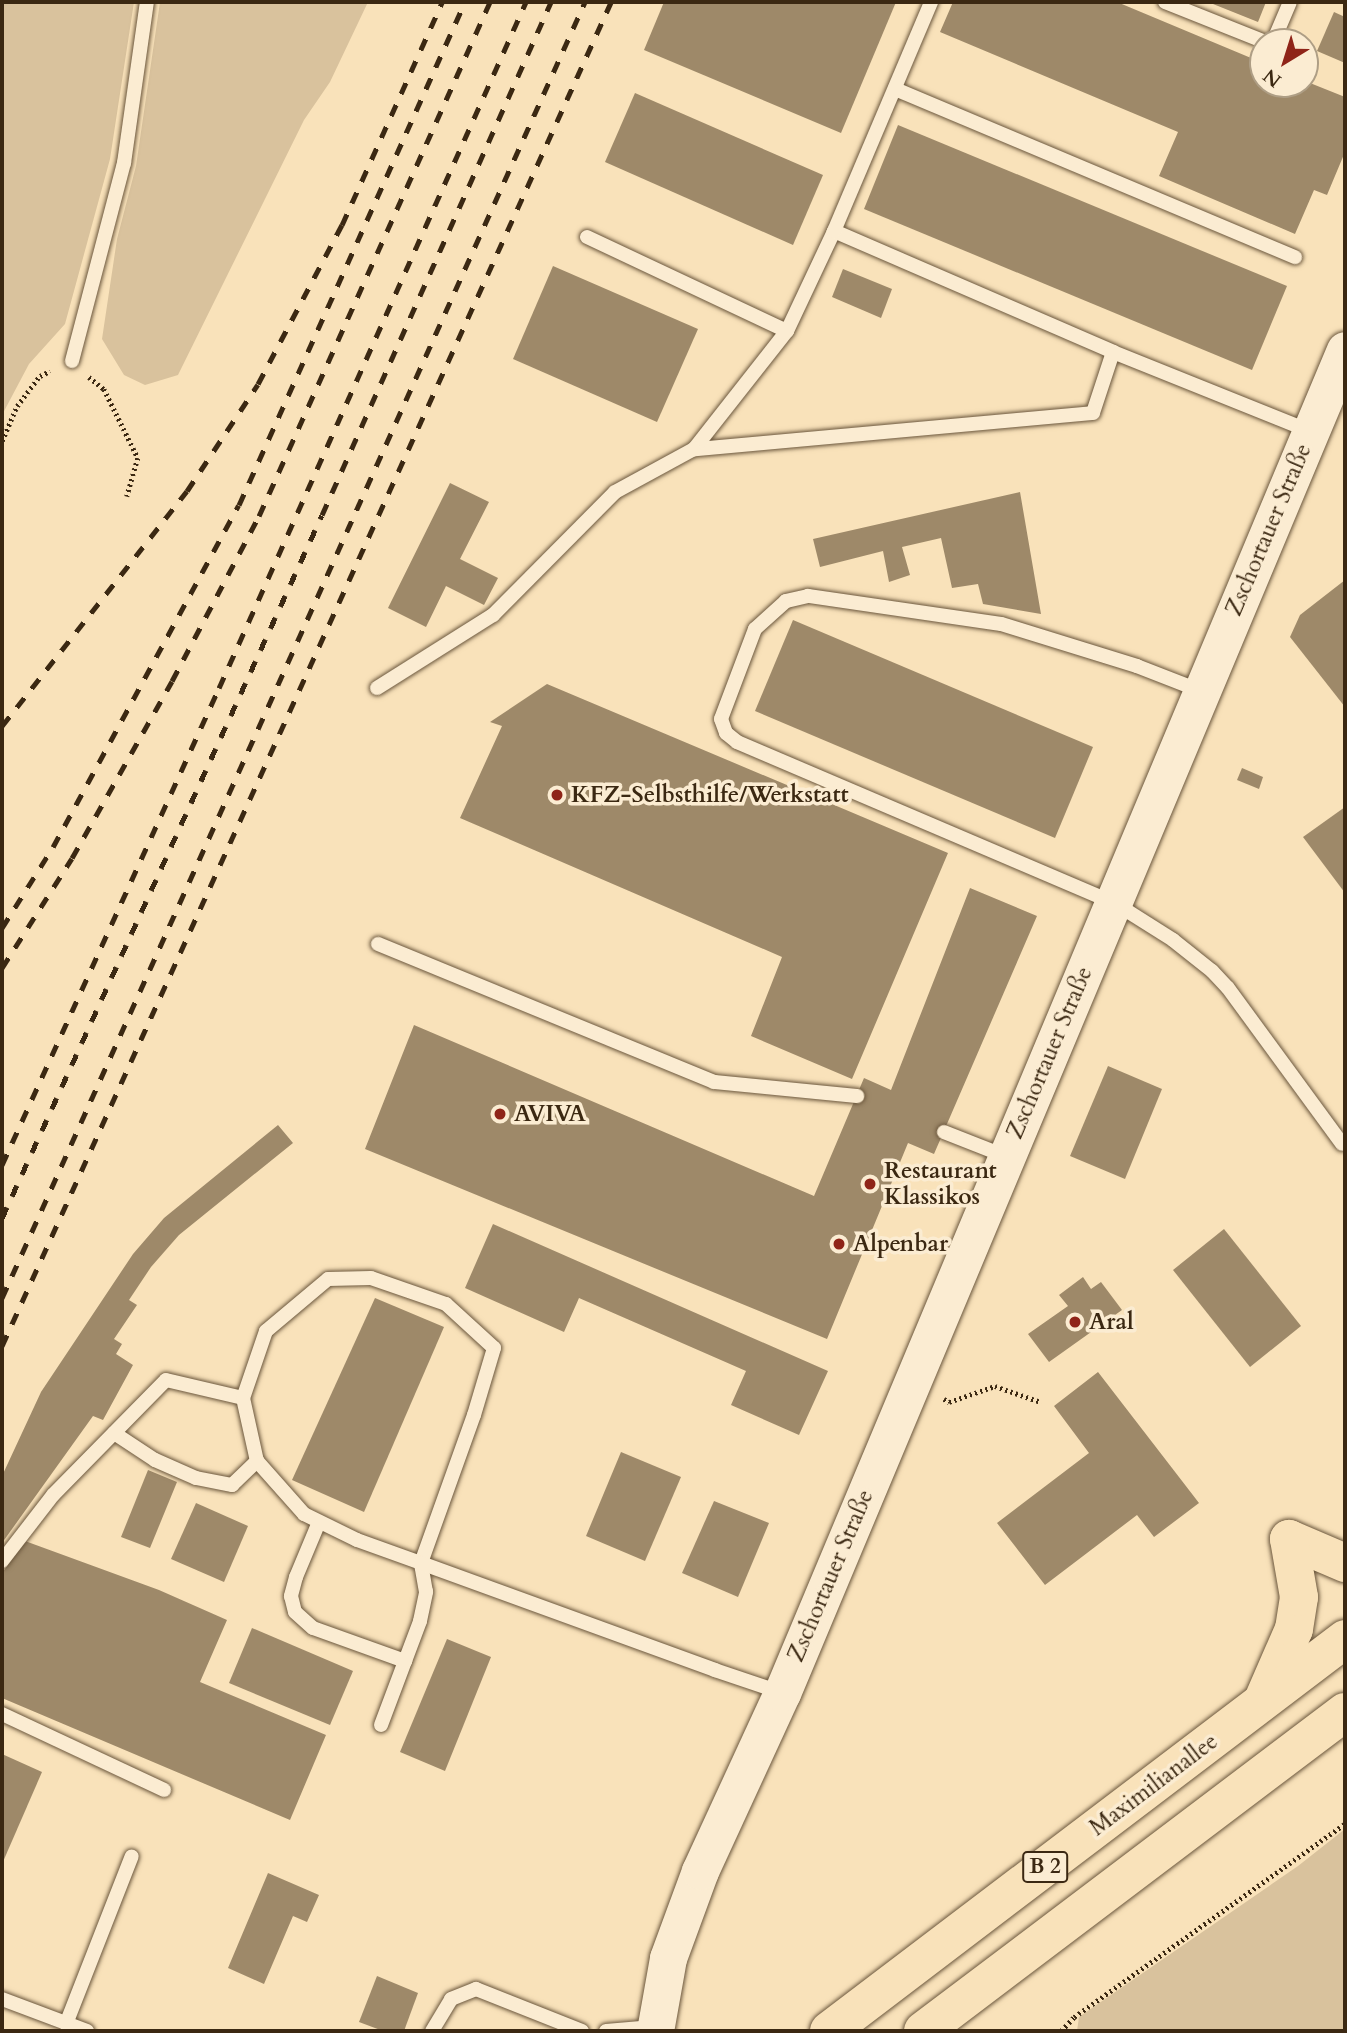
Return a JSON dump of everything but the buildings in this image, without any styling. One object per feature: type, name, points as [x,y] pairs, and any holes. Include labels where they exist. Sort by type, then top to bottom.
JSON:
[{"type":"highway","points":[[1261,1703],[1294,1629],[1299,1597],[1289,1539],[1345,1563]]},
{"type":"highway","name":"Maximilianallee","points":[[830,2031],[1345,1639]]},
{"type":"highway","name":"B 2","points":[[923,2031],[1345,1712]]},
{"type":"street","name":"Zschortauer Straße","points":[[656,2029],[668,1958],[700,1871],[782,1693],[1345,350]]},
{"type":"lane","points":[[72,361],[124,163],[147,2]]},
{"type":"lane","points":[[377,688],[493,615],[615,492],[694,449],[787,331],[834,231],[931,2]]},
{"type":"lane","points":[[1166,2],[1249,36]]},
{"type":"lane","points":[[1279,28],[1290,2]]},
{"type":"lane","points":[[895,89],[1295,257]]},
{"type":"lane","points":[[834,231],[1113,352],[1311,431]]},
{"type":"lane","points":[[587,237],[787,331]]},
{"type":"lane","points":[[694,449],[1093,413],[1113,352]]},
{"type":"lane","points":[[1202,691],[1137,666],[1001,624],[808,596],[786,601],[755,629],[723,709],[723,726],[731,738],[1113,902],[1212,971],[1344,1145]]},
{"type":"lane","points":[[378,944],[714,1082],[857,1096]]},
{"type":"lane","points":[[944,1132],[1007,1157]]},
{"type":"lane","points":[[382,1725],[421,1620],[426,1591],[421,1563],[474,1415],[494,1348],[446,1304],[371,1279],[328,1279],[266,1331],[243,1398],[257,1461],[304,1514],[421,1563],[782,1693]]},
{"type":"lane","points":[[2,1561],[53,1495],[166,1380],[243,1398]]},
{"type":"lane","points":[[114,1433],[155,1460],[196,1478],[232,1485],[257,1461]]},
{"type":"lane","points":[[319,1522],[296,1577],[291,1596],[295,1612],[313,1628],[405,1661]]},
{"type":"lane","points":[[2,1714],[164,1790]]},
{"type":"lane","points":[[66,2024],[132,1856]]},
{"type":"lane","points":[[432,2031],[452,1999],[476,1989],[582,2031]]},
{"type":"lane","points":[[2,1999],[87,2031]]},
{"type":"lane","points":[[606,2031],[656,2029]]},
{"type":"path","points":[[2,441],[17,406],[40,376],[72,361],[104,389],[138,458],[127,496]]},
{"type":"path","points":[[912,1383],[949,1402],[995,1386],[1041,1402]]},
{"type":"path","points":[[1061,2031],[1074,2017],[1345,1824]]},
{"type":"shaded area","points":[[3,2],[134,2],[110,159],[65,324],[29,364],[2,415]]},
{"type":"shaded area","points":[[160,2],[368,2],[330,82],[304,120],[178,375],[145,385],[124,375],[102,339],[117,239],[136,166]]},
{"type":"shaded area","points":[[1345,1829],[1345,2031],[1077,2031],[1079,2017],[1298,1866]]},
{"type":"railway","points":[[2,726],[187,491],[258,384],[342,225],[442,2]]},
{"type":"railway","points":[[2,928],[53,847],[239,505],[465,2]]},
{"type":"railway","points":[[2,968],[72,858],[172,681],[259,516],[490,2]]},
{"type":"railway","points":[[2,1165],[526,2]]},
{"type":"railway","points":[[2,1218],[322,515],[551,2]]},
{"type":"railway","points":[[2,1298],[585,2]]},
{"type":"railway","points":[[2,1346],[611,2]]},
{"type":"place","name":"KFZ-Selbsthilfe/Werkstatt","points":[[557,795]]},
{"type":"place","name":"AVIVA","points":[[500,1114]]},
{"type":"place","name":"Restaurant Klassikos","points":[[870,1184]]},
{"type":"place","name":"Alpenbar","points":[[839,1244]]},
{"type":"place","name":"Aral","points":[[1075,1322]]}]
